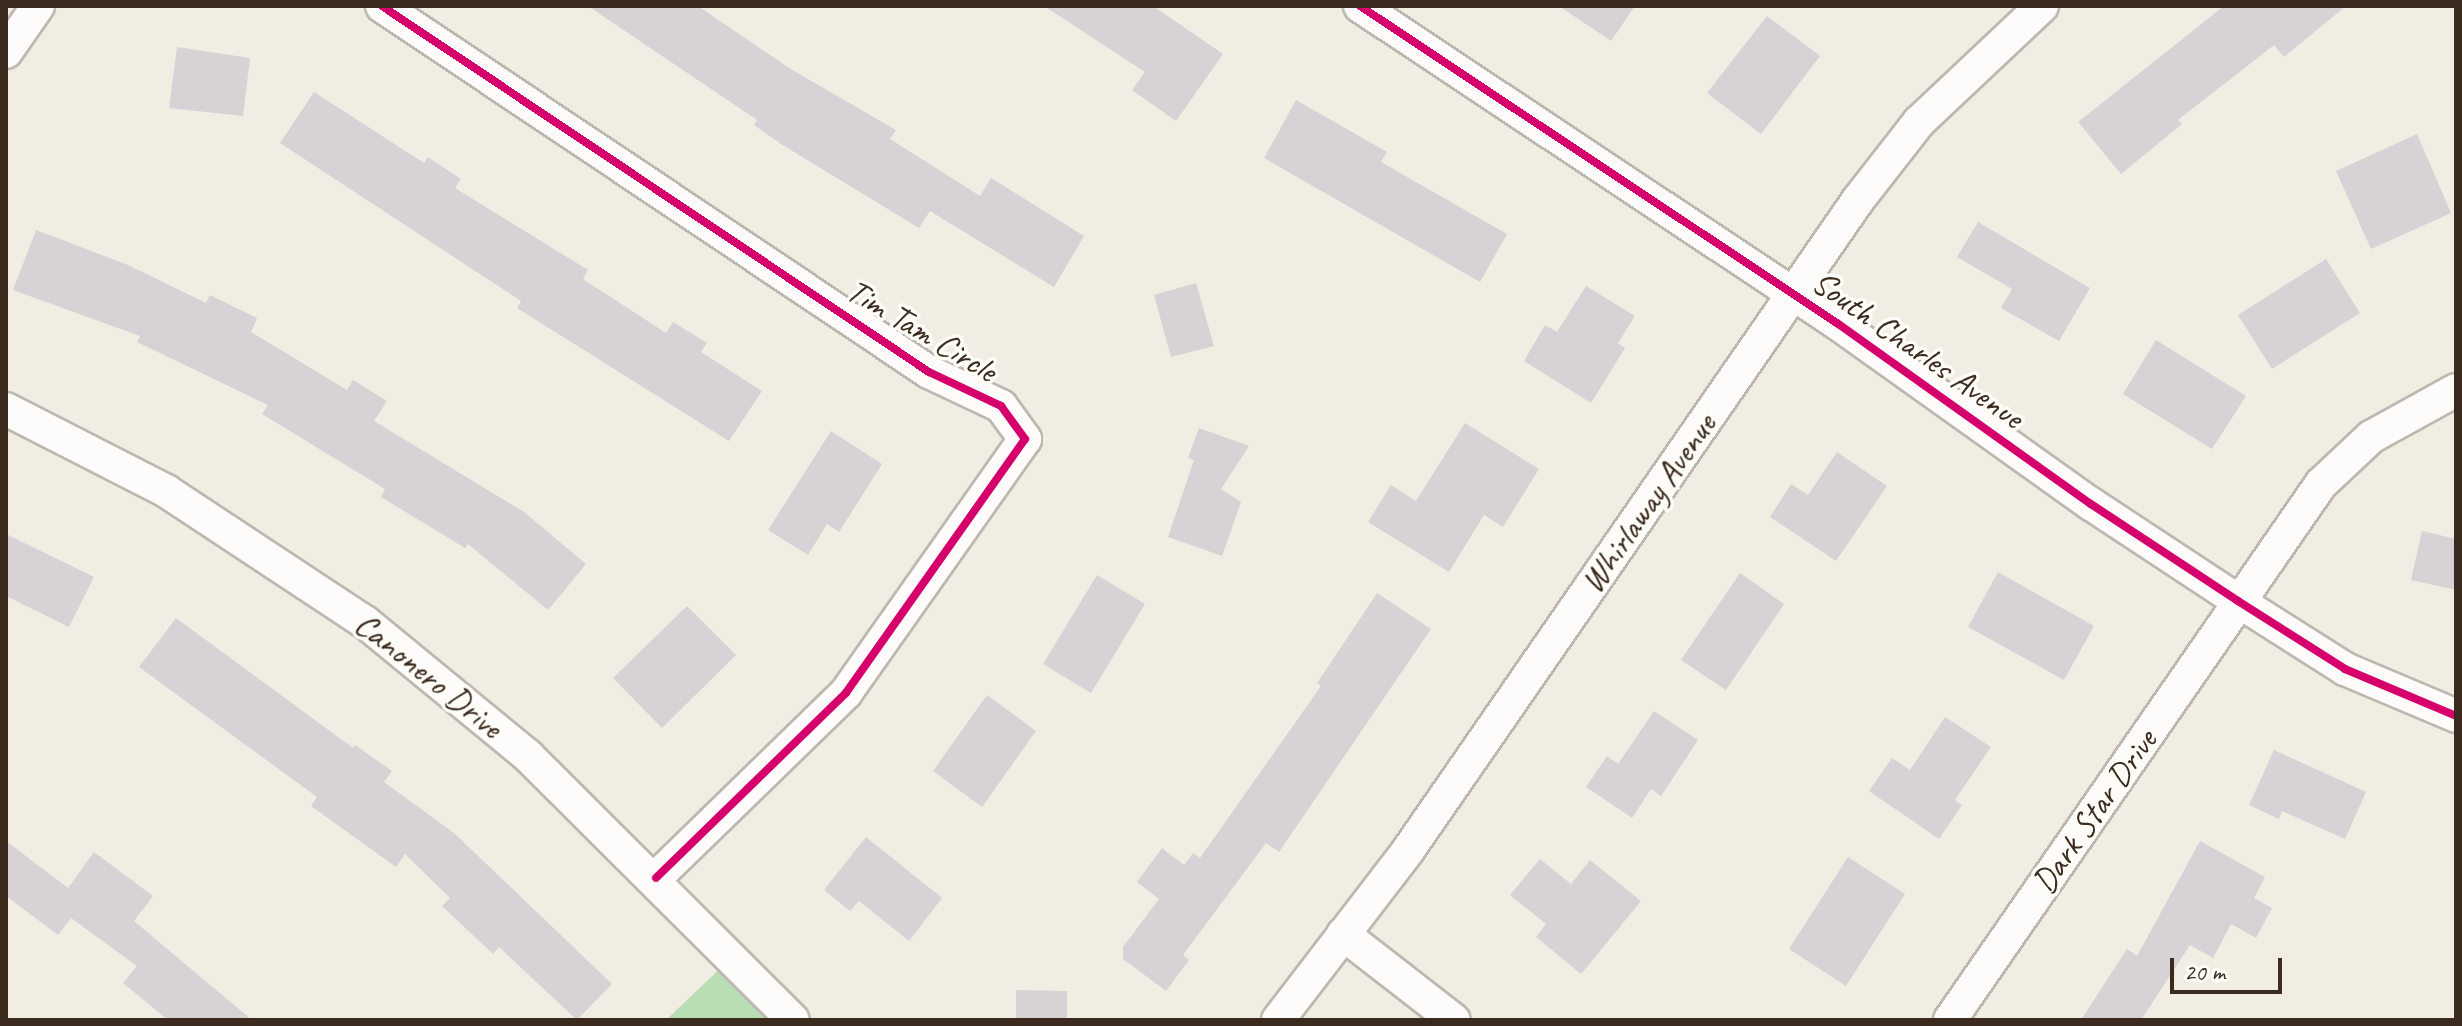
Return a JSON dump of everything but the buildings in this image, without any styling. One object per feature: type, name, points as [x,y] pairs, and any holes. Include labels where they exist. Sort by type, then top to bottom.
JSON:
[{"type":"street","points":[[6,52],[38,6]]},
{"type":"street","name":"Tim Tam Circle","points":[[382,6],[929,372],[1001,406],[1025,439],[846,693],[656,878]]},
{"type":"street","name":"South Charles Avenue","points":[[1360,6],[1794,294],[2091,504],[2238,601],[2345,669],[2456,716]]},
{"type":"street","name":"Whirlaway Avenue","points":[[1278,1020],[1409,849],[1794,294],[1919,122],[2042,6]]},
{"type":"street","name":"Dark Star Drive","points":[[1950,1020],[2238,601],[2344,460],[2403,415],[2456,390]]},
{"type":"street","name":"Canonero Drive","points":[[6,409],[166,491],[365,622],[527,755],[656,878],[793,1020]]},
{"type":"street","points":[[1343,934],[1454,1020]]},
{"type":"green space","points":[[726,963],[781,1020],[666,1020]]},
{"type":"cycle path","points":[[382,6],[929,372],[1001,406],[1025,439],[846,693],[656,878]]},
{"type":"cycle path","points":[[1360,6],[1837,323],[2091,504],[2238,601],[2345,669],[2456,716]]}]
